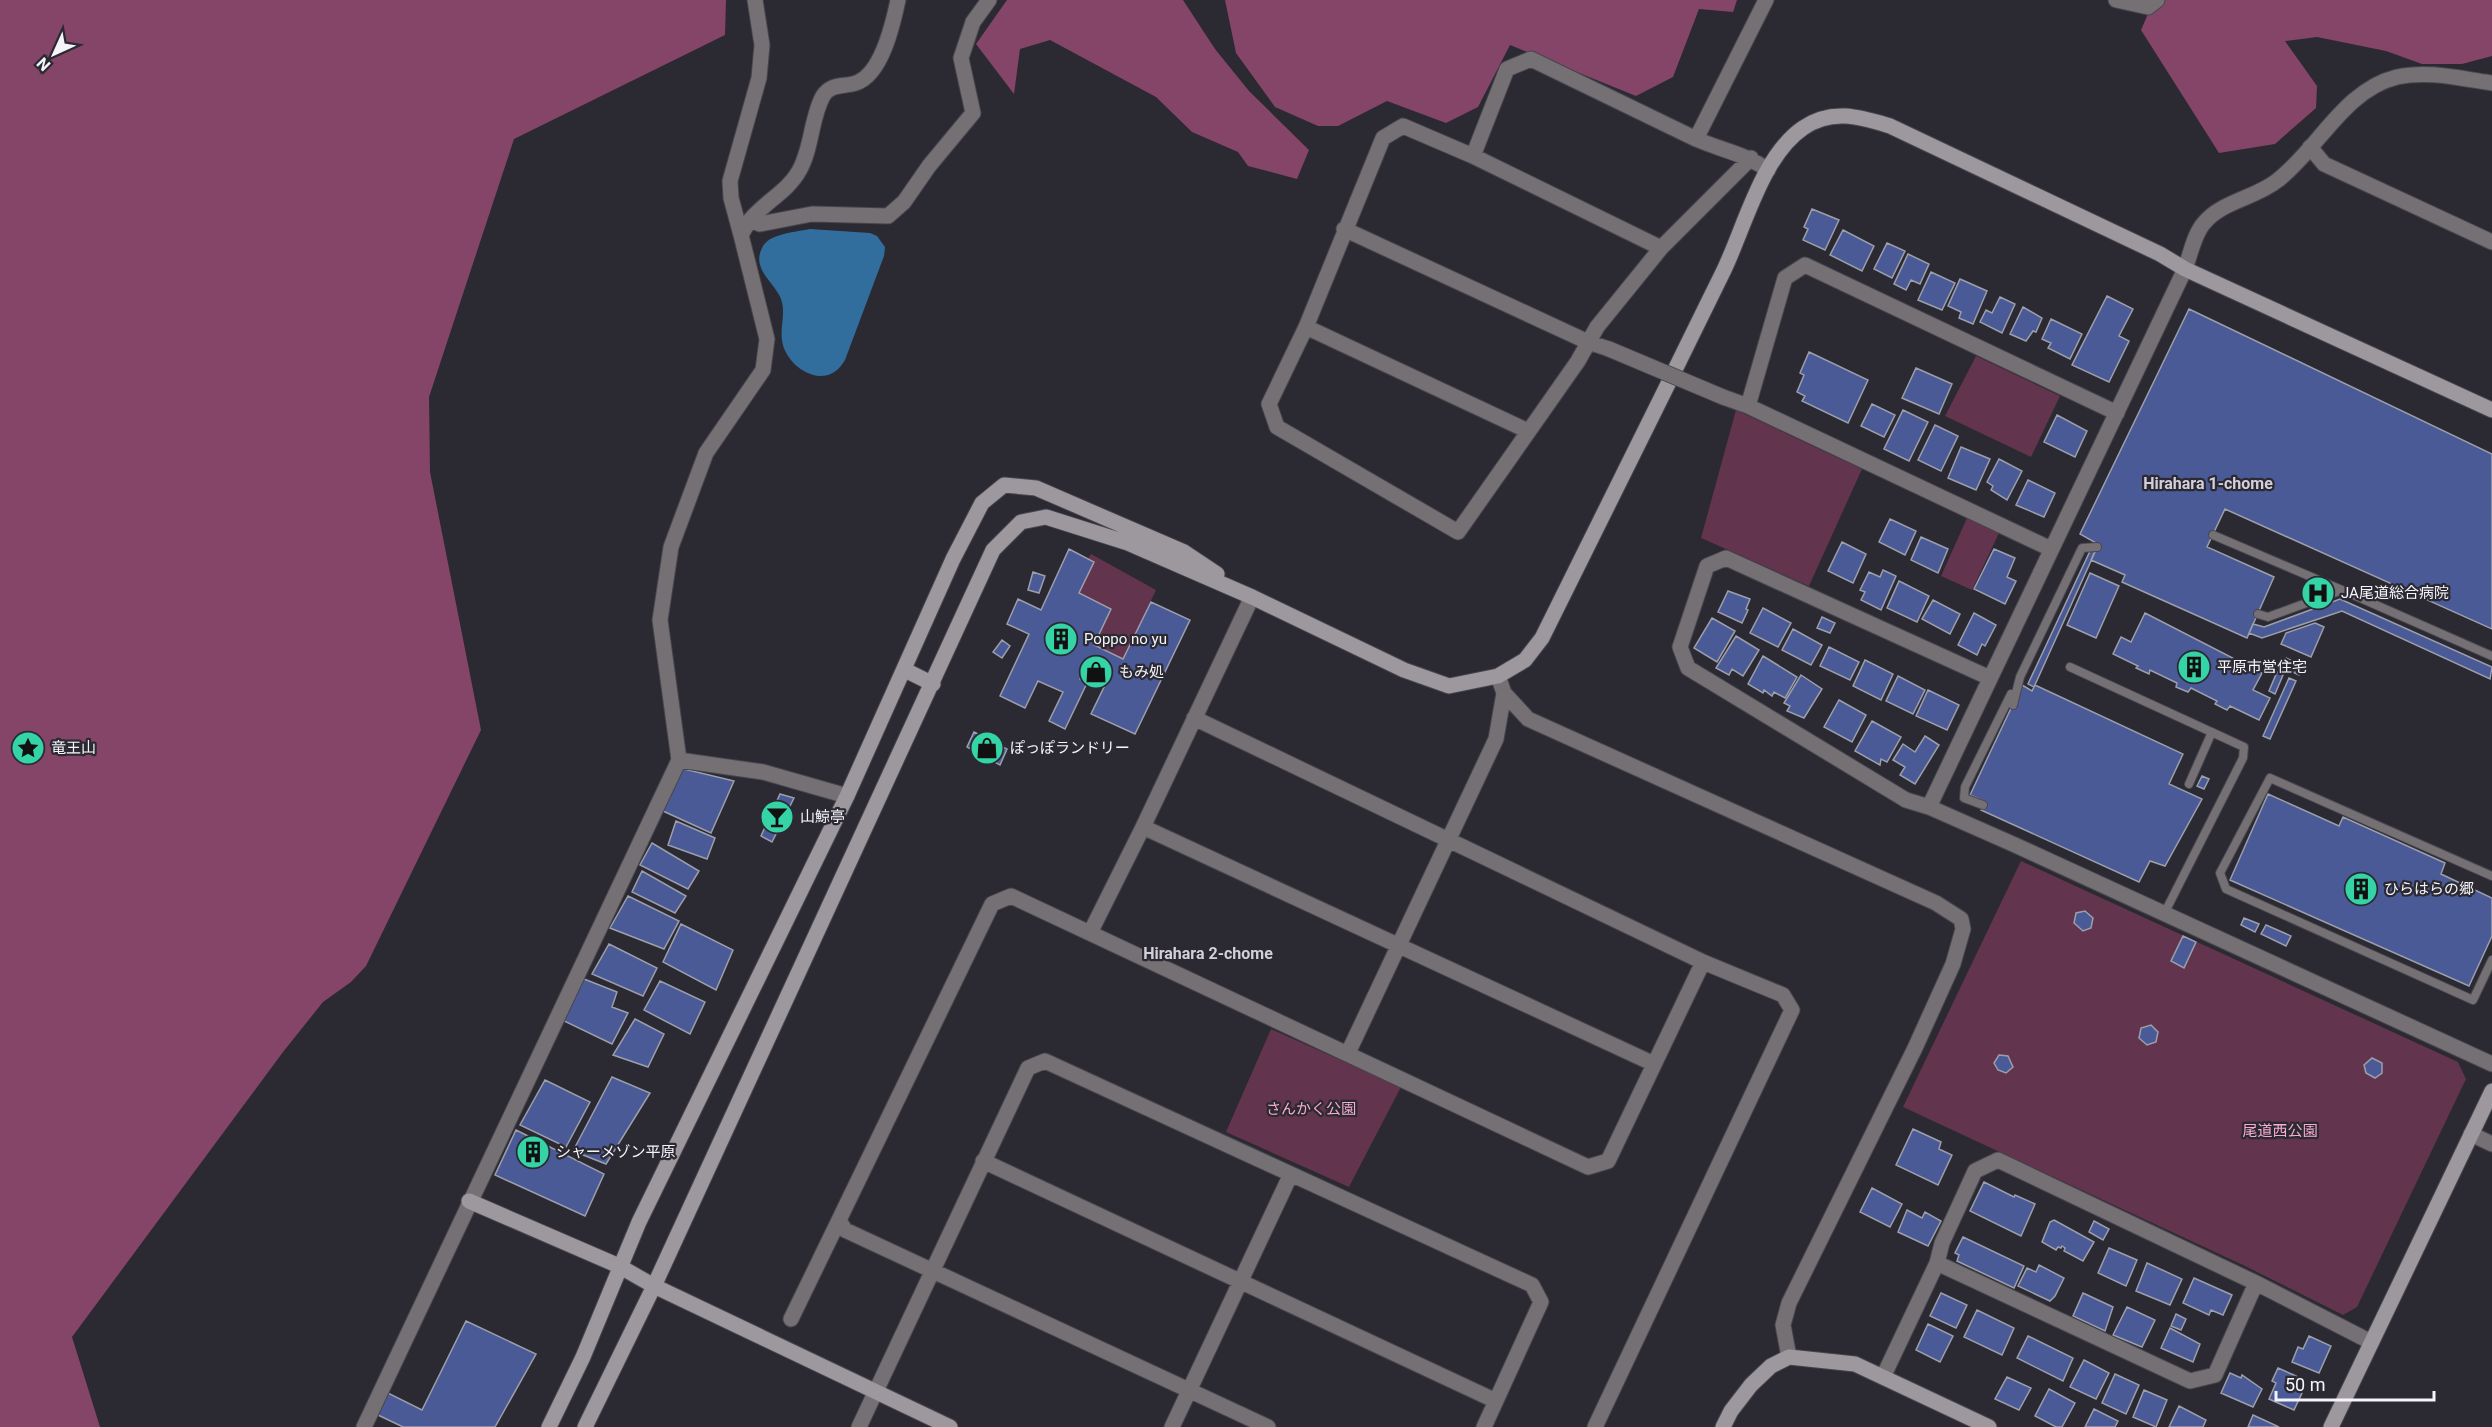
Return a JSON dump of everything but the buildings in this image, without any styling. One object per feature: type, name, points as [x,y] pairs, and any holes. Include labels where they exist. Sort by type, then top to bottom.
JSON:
[{"type":"street","points":[[364,1427],[679,760],[660,620],[671,547],[706,453],[763,370],[767,339],[731,198],[730,181],[759,78],[762,45],[755,0]]},
{"type":"street","points":[[741,235],[750,220],[778,195],[799,171],[824,95],[836,86],[856,83],[869,75],[880,57],[898,0]]},
{"type":"street","points":[[750,220],[760,224],[812,214],[888,216],[904,202],[929,166],[973,113],[961,58],[974,22],[989,0]]},
{"type":"street","points":[[1696,139],[1766,0]]},
{"type":"street","points":[[2116,0],[2148,7],[2157,0]]},
{"type":"street","points":[[1473,156],[1507,69],[1531,59],[1696,139],[1721,150],[1751,158],[1768,170]]},
{"type":"street","points":[[1929,807],[2185,270],[2202,225],[2217,211],[2278,180],[2354,99],[2372,87],[2396,78],[2427,73],[2492,83]]},
{"type":"street","points":[[585,1427],[654,1286],[993,550],[1021,522],[1046,517],[1128,543],[1252,597],[1404,670],[1449,686],[1498,676],[1525,660],[1542,638],[1725,266],[1768,170],[1788,143],[1803,128],[1824,119],[1852,114],[1890,126],[2160,254],[2185,270],[2492,410]]},
{"type":"street","points":[[1661,248],[1473,156],[1403,126],[1383,138],[1306,327],[1269,404],[1277,427],[1458,532],[1578,361],[1597,327],[1661,248],[1751,158]]},
{"type":"street","points":[[2310,147],[2324,164],[2492,242]]},
{"type":"street","points":[[1344,229],[1588,342],[1748,406],[2052,549]]},
{"type":"street","points":[[1748,406],[1785,278],[1805,265],[2117,413]]},
{"type":"street","points":[[1306,327],[1528,431]]},
{"type":"street","points":[[549,1427],[583,1357],[619,1266],[847,796],[953,559],[982,503],[1004,485],[1036,488],[1184,552],[1252,597]]},
{"type":"street","points":[[1990,678],[1726,558],[1707,566],[1680,647],[1688,668],[1906,800],[1929,807],[2492,1064]]},
{"type":"street","points":[[1090,933],[1252,597]]},
{"type":"street","points":[[905,670],[933,684]]},
{"type":"street","points":[[1498,676],[1504,693],[1528,719],[1936,903],[1961,919],[1963,929],[1944,985],[1789,1303],[1783,1325],[1789,1357]]},
{"type":"street","points":[[1348,1053],[1400,945],[1447,838],[1496,739],[1504,693]]},
{"type":"street","points":[[1194,718],[1703,962],[1783,995],[1792,1010],[1595,1427]]},
{"type":"street","points":[[679,760],[763,772],[847,796]]},
{"type":"street","points":[[1143,827],[1654,1064]]},
{"type":"street","points":[[791,1319],[992,904],[1011,896],[1588,1167],[1608,1161],[1703,962]]},
{"type":"street","points":[[859,1427],[1028,1068],[1046,1061],[1532,1285],[1541,1302],[1485,1427]]},
{"type":"street","points":[[2331,1427],[2492,1091]]},
{"type":"street","points":[[2471,1134],[2492,1144]]},
{"type":"street","points":[[1883,1377],[1937,1263],[1942,1243],[1975,1171],[1998,1160],[2256,1283],[2371,1342]]},
{"type":"street","points":[[983,1161],[1496,1401]]},
{"type":"street","points":[[1172,1427],[1291,1174]]},
{"type":"street","points":[[469,1201],[619,1266],[654,1286],[950,1427]]},
{"type":"street","points":[[839,1220],[845,1230],[932,1272],[1268,1427]]},
{"type":"street","points":[[1937,1263],[2190,1381],[2215,1375],[2256,1283]]},
{"type":"street","points":[[1723,1427],[1731,1411],[1751,1385],[1772,1366],[1789,1357],[1855,1364],[1989,1427]]},
{"type":"lane","points":[[2213,535],[2492,656]]},
{"type":"lane","points":[[1983,805],[1964,798],[1965,787],[2082,548],[2097,547]]},
{"type":"lane","points":[[2258,614],[2268,617],[2342,590]]},
{"type":"lane","points":[[2070,667],[2244,747],[2243,758],[2164,914]]},
{"type":"lane","points":[[2013,705],[2020,677]]},
{"type":"lane","points":[[2189,784],[2212,732]]},
{"type":"lane","points":[[2492,876],[2270,777],[2220,873],[2226,889],[2473,999],[2492,960]]},
{"type":"green space","points":[[1976,356],[2060,396],[2031,457],[1945,416]]},
{"type":"green space","points":[[1736,410],[1862,469],[1809,586],[1701,538]]},
{"type":"green space","points":[[1967,518],[1999,533],[1972,590],[1941,576]]},
{"type":"green space","points":[[1091,554],[1156,590],[1123,659],[1094,645],[1111,609],[1079,593],[1094,562],[1088,559]]},
{"type":"green space","name":"尾道西公園","points":[[2021,861],[2458,1062],[2466,1079],[2357,1307],[2343,1315],[2245,1266],[1903,1107]]},
{"type":"green space","name":"さんかく公園","points":[[1271,1029],[1401,1087],[1349,1187],[1226,1132]]},
{"type":"shaded area","points":[[0,0],[726,0],[725,35],[514,139],[429,397],[430,472],[481,730],[366,966],[351,982],[323,1002],[283,1052],[72,1337],[100,1427],[0,1427]]},
{"type":"shaded area","points":[[1007,0],[1183,0],[1215,49],[1249,91],[1309,150],[1297,179],[1248,166],[1238,152],[1192,132],[1156,97],[1050,40],[1020,49],[1014,94],[976,44]]},
{"type":"shaded area","points":[[1225,0],[1737,0],[1733,12],[1699,9],[1673,77],[1636,96],[1510,45],[1478,107],[1446,123],[1387,101],[1338,126],[1318,126],[1275,107],[1236,53]]},
{"type":"shaded area","points":[[2154,0],[2492,0],[2492,56],[2462,64],[2422,64],[2386,51],[2317,37],[2285,41],[2317,86],[2316,108],[2275,144],[2219,153],[2141,30]]},
{"type":"water","points":[[810,229],[870,233],[877,236],[885,247],[884,256],[845,360],[835,372],[824,376],[813,375],[801,369],[786,353],[782,340],[781,299],[764,274],[759,261],[763,246],[772,238]]},
{"type":"place","name":"JA尾道総合病院","points":[[2318,593]]},
{"type":"place","name":"Poppo no yu","points":[[1061,639]]},
{"type":"place","name":"平原市営住宅","points":[[2194,667]]},
{"type":"place","name":"もみ処","points":[[1096,672]]},
{"type":"place","name":"竜王山","points":[[28,748]]},
{"type":"place","name":"ぽっぽランドリー","points":[[987,748]]},
{"type":"place","name":"山鯨亭","points":[[777,817]]},
{"type":"place","name":"ひらはらの郷","points":[[2361,889]]},
{"type":"place","name":"シャーメゾン平原","points":[[533,1152]]},
{"type":"district","name":"Hirahara 1-chome","points":[[2208,483]]},
{"type":"district","name":"Hirahara 2-chome","points":[[1208,953]]}]
